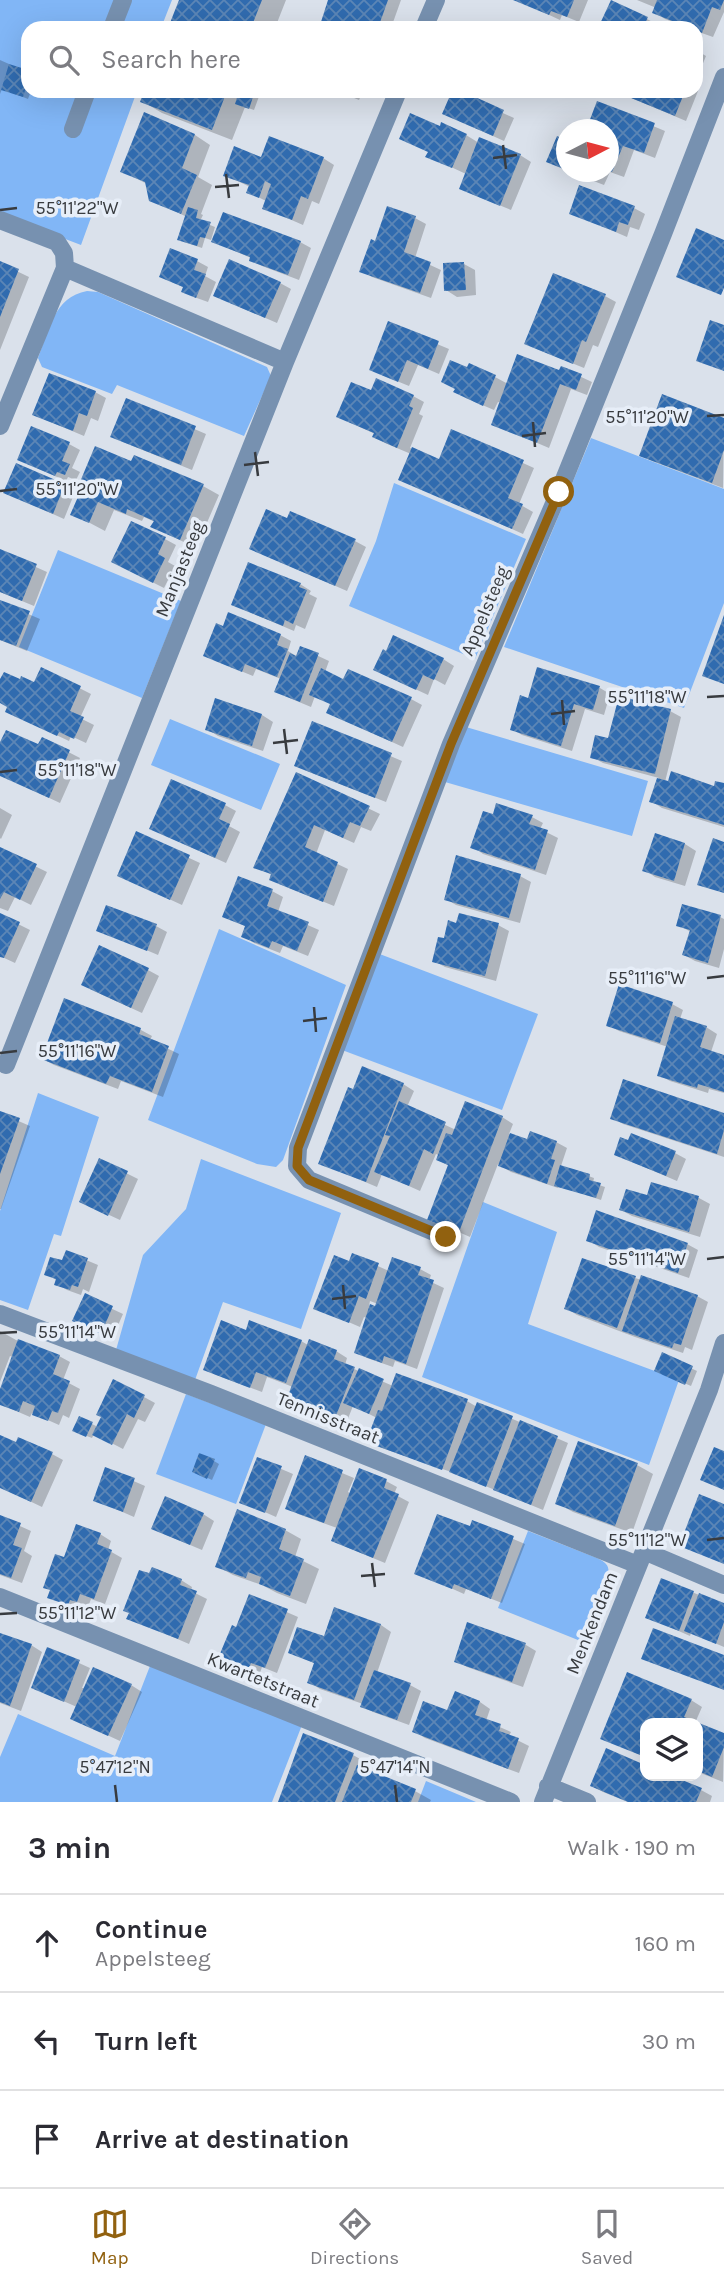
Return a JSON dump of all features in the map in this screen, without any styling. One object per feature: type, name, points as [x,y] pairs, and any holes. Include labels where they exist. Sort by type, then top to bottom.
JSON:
[{"type":"street","points":[[115,21],[123,0]]},
{"type":"street","points":[[427,21],[436,0]]},
{"type":"street","name":"Appelsteeg","points":[[446,1237],[309,1180],[297,1166],[298,1148],[451,744],[564,479],[724,77]]},
{"type":"street","points":[[73,129],[85,98]]},
{"type":"street","name":"Manjasteeg","points":[[6,1066],[285,362],[395,98]]},
{"type":"street","points":[[0,220],[57,242],[64,253],[65,268],[0,426]]},
{"type":"street","points":[[65,268],[285,362]]},
{"type":"street","name":"Tennisstraat","points":[[0,1314],[641,1558],[724,1585]]},
{"type":"street","name":"Menkendam","points":[[545,1794],[709,1390],[724,1343]]},
{"type":"street","name":"Kwartetstraat","points":[[0,1597],[511,1802]]},
{"type":"street","points":[[545,1794],[587,1802]]},
{"type":"shaded area","points":[[0,0],[172,0],[164,21],[21,21],[21,98],[134,98],[81,245],[0,214]]},
{"type":"shaded area","points":[[87,291],[98,292],[267,367],[271,376],[244,436],[117,385],[112,394],[42,367],[38,358],[54,316],[67,300]]},
{"type":"shaded area","points":[[591,438],[724,489],[724,603],[684,708],[504,647]]},
{"type":"shaded area","points":[[394,483],[526,539],[475,659],[349,606],[376,541]]},
{"type":"shaded area","points":[[58,550],[181,601],[142,698],[19,647]]},
{"type":"shaded area","points":[[170,719],[280,764],[261,810],[151,765]]},
{"type":"shaded area","points":[[466,727],[648,781],[632,836],[445,782]]},
{"type":"shaded area","points":[[219,929],[346,985],[283,1160],[276,1167],[257,1164],[148,1120]]},
{"type":"shaded area","points":[[377,953],[538,1014],[502,1110],[342,1050]]},
{"type":"shaded area","points":[[38,1093],[99,1117],[61,1236],[54,1234],[28,1310],[0,1300],[0,1211]]},
{"type":"shaded area","points":[[201,1159],[341,1213],[301,1329],[223,1302],[195,1380],[116,1350],[143,1255],[186,1209]]},
{"type":"shaded area","points":[[483,1202],[557,1232],[528,1324],[679,1380],[649,1465],[422,1377]]},
{"type":"shaded area","points":[[186,1394],[266,1424],[236,1504],[156,1474]]},
{"type":"shaded area","points":[[528,1531],[597,1558],[607,1565],[608,1577],[583,1642],[498,1608]]},
{"type":"shaded area","points":[[150,1666],[302,1725],[272,1802],[0,1802],[0,1757],[18,1714],[115,1756]]},
{"type":"shaded area","points":[[426,1781],[476,1802],[418,1802]]},
{"type":"building","points":[[179,0],[262,0],[254,21],[171,21]]},
{"type":"building","points":[[328,0],[388,0],[380,21],[321,21]]},
{"type":"building","points":[[513,0],[574,0],[567,17],[551,11],[549,15]]},
{"type":"building","points":[[611,0],[648,17],[646,21],[601,21]]},
{"type":"building","points":[[657,0],[724,0],[720,10],[712,7],[703,30],[703,21],[672,21],[652,13]]},
{"type":"building","points":[[9,64],[21,68],[21,96],[1,90]]},
{"type":"building","points":[[141,98],[224,98],[212,130],[140,102]]},
{"type":"building","points":[[237,98],[253,98],[249,109],[235,104]]},
{"type":"building","points":[[449,98],[477,98],[504,110],[493,136],[442,114]]},
{"type":"building","points":[[631,98],[682,98],[675,116]]},
{"type":"building","points":[[597,101],[655,123],[644,153],[623,146],[619,155],[619,119],[590,119]]},
{"type":"building","points":[[144,112],[195,134],[182,168],[197,175],[181,214],[149,201],[145,182],[120,172]]},
{"type":"building","points":[[410,113],[440,126],[441,122],[467,134],[452,168],[425,157],[428,152],[399,139]]},
{"type":"building","points":[[269,136],[324,157],[308,199],[301,196],[292,220],[262,209],[271,184],[265,181],[259,198],[246,193],[249,185],[223,176],[234,146],[261,157]]},
{"type":"building","points":[[479,137],[521,154],[500,206],[459,189]]},
{"type":"building","points":[[556,138],[556,166],[546,162]]},
{"type":"building","points":[[579,185],[635,206],[628,225],[619,222],[616,232],[569,214]]},
{"type":"building","points":[[387,206],[416,216],[404,252],[431,262],[420,293],[359,272],[371,239],[375,241]]},
{"type":"building","points":[[188,207],[198,210],[196,218],[211,222],[205,238],[200,237],[197,246],[177,240]]},
{"type":"building","points":[[223,212],[301,241],[288,275],[249,261],[250,257],[211,242]]},
{"type":"building","points":[[696,228],[724,240],[724,288],[721,295],[676,277]]},
{"type":"building","points":[[170,248],[198,259],[194,270],[206,274],[196,298],[181,292],[183,287],[159,277]]},
{"type":"building","points":[[229,259],[281,282],[265,318],[213,296]]},
{"type":"building","points":[[0,261],[19,269],[0,317]]},
{"type":"building","points":[[464,262],[466,290],[444,291],[443,263]]},
{"type":"building","points":[[553,273],[606,294],[586,342],[582,340],[573,364],[524,344]]},
{"type":"building","points":[[710,320],[724,325],[724,371],[696,361]]},
{"type":"building","points":[[388,321],[439,341],[428,369],[407,360],[398,382],[369,370]]},
{"type":"building","points":[[517,354],[559,370],[561,366],[582,374],[576,390],[560,384],[537,443],[491,425]]},
{"type":"building","points":[[450,360],[467,367],[469,363],[496,375],[483,406],[453,392],[455,389],[441,382]]},
{"type":"building","points":[[49,373],[96,391],[87,416],[79,413],[73,431],[32,415]]},
{"type":"building","points":[[376,378],[414,395],[409,406],[413,408],[397,448],[372,437],[374,433],[336,417],[351,382],[371,390]]},
{"type":"building","points":[[662,394],[724,418],[724,450],[712,483],[639,456]]},
{"type":"building","points":[[126,398],[196,426],[181,465],[110,437]]},
{"type":"building","points":[[31,426],[70,442],[62,461],[70,464],[65,475],[57,472],[55,476],[17,460]]},
{"type":"building","points":[[451,429],[524,460],[508,498],[523,504],[512,529],[398,480],[412,447],[439,459]]},
{"type":"building","points":[[95,446],[131,461],[134,455],[204,484],[180,540],[150,527],[154,521],[127,509],[126,514],[98,502],[89,523],[70,515],[81,490],[77,489]]},
{"type":"building","points":[[16,463],[65,484],[53,514],[3,493]]},
{"type":"building","points":[[266,509],[287,518],[290,511],[356,539],[335,586],[249,549]]},
{"type":"building","points":[[131,521],[166,537],[158,554],[165,558],[153,583],[111,562]]},
{"type":"building","points":[[0,549],[37,564],[22,601],[0,592]]},
{"type":"building","points":[[248,562],[301,583],[299,587],[307,590],[293,624],[285,620],[283,626],[231,605]]},
{"type":"building","points":[[0,600],[30,611],[16,646],[0,640]]},
{"type":"building","points":[[228,612],[281,634],[277,645],[288,649],[277,677],[245,664],[242,672],[203,656],[216,623],[223,626]]},
{"type":"building","points":[[724,615],[724,684],[702,676]]},
{"type":"building","points":[[393,635],[444,658],[434,680],[423,675],[416,690],[373,670]]},
{"type":"building","points":[[300,646],[319,653],[300,702],[274,692],[290,653],[296,656]]},
{"type":"building","points":[[41,667],[81,686],[70,711],[84,717],[74,739],[59,732],[57,736],[5,712],[7,707],[0,703],[0,679],[4,672],[34,682]]},
{"type":"building","points":[[537,667],[600,686],[593,710],[574,704],[561,746],[510,730],[520,695],[528,698]]},
{"type":"building","points":[[321,668],[343,679],[348,669],[412,697],[392,742],[326,713],[330,704],[309,695]]},
{"type":"building","points":[[619,696],[671,709],[655,774],[590,758],[595,735],[608,738]]},
{"type":"building","points":[[215,698],[262,714],[252,746],[205,730]]},
{"type":"building","points":[[312,721],[392,753],[375,798],[294,766]]},
{"type":"building","points":[[6,730],[38,744],[42,737],[70,750],[49,798],[0,776],[0,742]]},
{"type":"building","points":[[671,771],[714,786],[715,781],[724,783],[724,825],[649,802],[657,778],[668,781]]},
{"type":"building","points":[[296,772],[370,806],[360,826],[350,822],[343,838],[314,825],[305,847],[338,862],[323,902],[269,880],[271,874],[253,868]]},
{"type":"building","points":[[171,779],[226,803],[219,819],[230,824],[215,858],[149,829]]},
{"type":"building","points":[[496,803],[533,815],[529,824],[548,830],[535,870],[470,848],[483,811],[493,814]]},
{"type":"building","points":[[136,831],[190,855],[170,900],[117,876]]},
{"type":"building","points":[[655,833],[685,843],[674,881],[642,871]]},
{"type":"building","points":[[713,838],[724,842],[724,893],[697,885]]},
{"type":"building","points":[[0,847],[37,864],[20,900],[4,892],[0,899]]},
{"type":"building","points":[[456,855],[521,874],[509,918],[444,900]]},
{"type":"building","points":[[238,876],[273,889],[267,906],[309,922],[297,951],[272,941],[269,948],[241,937],[245,926],[222,917]]},
{"type":"building","points":[[682,904],[721,915],[708,963],[682,955],[690,930],[676,926]]},
{"type":"building","points":[[106,905],[157,924],[147,951],[96,931]]},
{"type":"building","points":[[0,913],[20,922],[4,958],[0,957]]},
{"type":"building","points":[[459,913],[499,923],[485,976],[432,962],[438,937],[444,938],[448,920],[456,923]]},
{"type":"building","points":[[99,945],[149,968],[131,1008],[81,985]]},
{"type":"building","points":[[619,984],[673,1002],[660,1043],[606,1026]]},
{"type":"building","points":[[64,998],[141,1028],[139,1034],[169,1046],[152,1092],[110,1076],[106,1084],[41,1059]]},
{"type":"building","points":[[675,1016],[707,1026],[700,1047],[724,1055],[724,1092],[698,1084],[697,1088],[657,1076]]},
{"type":"building","points":[[362,1066],[404,1083],[366,1182],[318,1164],[348,1087],[353,1089]]},
{"type":"building","points":[[623,1079],[724,1113],[724,1130],[717,1154],[610,1119]]},
{"type":"building","points":[[399,1101],[446,1122],[433,1154],[424,1149],[409,1186],[374,1172],[390,1136],[385,1135]]},
{"type":"building","points":[[465,1101],[503,1116],[459,1232],[427,1220],[448,1165],[436,1160],[446,1133],[452,1135]]},
{"type":"building","points":[[0,1111],[20,1118],[0,1174]]},
{"type":"building","points":[[530,1131],[557,1141],[551,1159],[555,1160],[547,1184],[498,1166],[510,1133],[527,1139]]},
{"type":"building","points":[[631,1133],[676,1151],[666,1176],[614,1155],[620,1137],[628,1140]]},
{"type":"building","points":[[99,1158],[128,1171],[108,1216],[79,1202]]},
{"type":"building","points":[[560,1165],[590,1174],[589,1180],[601,1183],[596,1198],[554,1186]]},
{"type":"building","points":[[651,1182],[699,1196],[689,1232],[619,1210],[626,1189],[647,1195]]},
{"type":"building","points":[[596,1210],[688,1243],[678,1273],[586,1241]]},
{"type":"building","points":[[66,1250],[88,1258],[78,1287],[72,1285],[70,1290],[54,1285],[56,1279],[44,1275],[50,1257],[62,1260]]},
{"type":"building","points":[[352,1253],[379,1263],[366,1299],[359,1296],[349,1323],[313,1309],[334,1255],[349,1261]]},
{"type":"building","points":[[392,1257],[421,1267],[418,1275],[434,1280],[406,1364],[384,1356],[382,1363],[354,1353],[370,1304],[375,1306]]},
{"type":"building","points":[[582,1258],[636,1276],[617,1328],[564,1309]]},
{"type":"building","points":[[641,1275],[698,1295],[681,1345],[674,1343],[672,1348],[622,1331]]},
{"type":"building","points":[[85,1293],[113,1306],[101,1334],[72,1321]]},
{"type":"building","points":[[221,1320],[246,1330],[249,1320],[302,1340],[286,1383],[256,1372],[250,1388],[203,1370]]},
{"type":"building","points":[[18,1339],[60,1355],[53,1374],[70,1381],[58,1413],[52,1411],[48,1421],[32,1415],[35,1406],[23,1401],[19,1412],[0,1405],[0,1389]]},
{"type":"building","points":[[309,1339],[337,1350],[334,1359],[355,1367],[332,1426],[315,1420],[317,1413],[286,1401]]},
{"type":"building","points":[[662,1352],[693,1366],[685,1385],[654,1371]]},
{"type":"building","points":[[359,1368],[384,1379],[369,1414],[343,1403]]},
{"type":"building","points":[[396,1373],[468,1399],[442,1470],[366,1442],[378,1410],[382,1411]]},
{"type":"building","points":[[113,1379],[145,1395],[134,1418],[127,1414],[112,1445],[92,1435],[101,1417],[96,1415]]},
{"type":"building","points":[[477,1402],[513,1416],[486,1487],[449,1472]]},
{"type":"building","points":[[79,1416],[93,1422],[86,1437],[72,1431]]},
{"type":"building","points":[[520,1420],[558,1436],[531,1505],[493,1490]]},
{"type":"building","points":[[0,1435],[16,1442],[18,1437],[53,1452],[31,1502],[0,1488]]},
{"type":"building","points":[[578,1441],[638,1463],[615,1526],[555,1504]]},
{"type":"building","points":[[714,1447],[724,1451],[724,1490],[700,1480]]},
{"type":"building","points":[[199,1453],[215,1459],[207,1479],[192,1472]]},
{"type":"building","points":[[305,1455],[343,1470],[324,1523],[285,1509]]},
{"type":"building","points":[[257,1457],[282,1466],[265,1513],[239,1503]]},
{"type":"building","points":[[105,1467],[135,1478],[123,1512],[93,1501]]},
{"type":"building","points":[[359,1468],[387,1479],[384,1488],[399,1494],[373,1558],[331,1541]]},
{"type":"building","points":[[699,1494],[724,1504],[724,1564],[679,1546]]},
{"type":"building","points":[[165,1496],[204,1513],[190,1545],[151,1529]]},
{"type":"building","points":[[237,1509],[286,1529],[279,1549],[304,1559],[290,1596],[259,1584],[261,1577],[248,1572],[246,1578],[215,1567]]},
{"type":"building","points":[[437,1514],[470,1526],[472,1520],[514,1536],[491,1599],[454,1584],[452,1589],[414,1574]]},
{"type":"building","points":[[0,1515],[21,1523],[13,1545],[22,1548],[11,1578],[0,1574]]},
{"type":"building","points":[[76,1524],[101,1533],[97,1544],[112,1550],[94,1599],[80,1594],[77,1602],[70,1600],[68,1605],[47,1598],[50,1590],[43,1588],[55,1554],[64,1557]]},
{"type":"building","points":[[152,1567],[182,1579],[180,1585],[197,1591],[178,1639],[126,1619],[129,1613],[123,1611],[139,1570],[149,1573]]},
{"type":"building","points":[[661,1578],[694,1591],[679,1631],[645,1618]]},
{"type":"building","points":[[699,1593],[724,1603],[724,1622],[716,1644],[684,1631]]},
{"type":"building","points":[[249,1594],[288,1609],[265,1668],[251,1663],[249,1668],[219,1656],[232,1625],[236,1627]]},
{"type":"building","points":[[334,1607],[381,1624],[354,1700],[307,1683],[314,1663],[288,1653],[297,1627],[324,1636]]},
{"type":"building","points":[[467,1622],[526,1643],[512,1682],[454,1662]]},
{"type":"building","points":[[653,1628],[724,1655],[724,1690],[641,1659]]},
{"type":"building","points":[[0,1633],[32,1644],[10,1706],[0,1702]]},
{"type":"building","points":[[47,1647],[80,1660],[64,1702],[31,1688]]},
{"type":"building","points":[[93,1667],[132,1684],[108,1736],[70,1719]]},
{"type":"building","points":[[374,1670],[411,1683],[397,1720],[360,1707]]},
{"type":"building","points":[[627,1672],[692,1699],[684,1717],[686,1718],[640,1718],[640,1755],[600,1739]]},
{"type":"building","points":[[455,1691],[480,1701],[475,1715],[501,1724],[499,1731],[519,1738],[508,1769],[412,1732],[423,1701],[447,1710]]},
{"type":"building","points":[[703,1725],[724,1733],[724,1747],[712,1777],[703,1773]]},
{"type":"building","points":[[303,1733],[354,1753],[335,1802],[278,1802]]},
{"type":"building","points":[[606,1748],[640,1763],[640,1781],[684,1781],[702,1788],[696,1802],[628,1802],[590,1786]]},
{"type":"building","points":[[357,1765],[416,1789],[411,1802],[342,1802]]},
{"type":"route","points":[[446,1237],[309,1180],[297,1166],[298,1148],[451,744],[559,492]]}]
